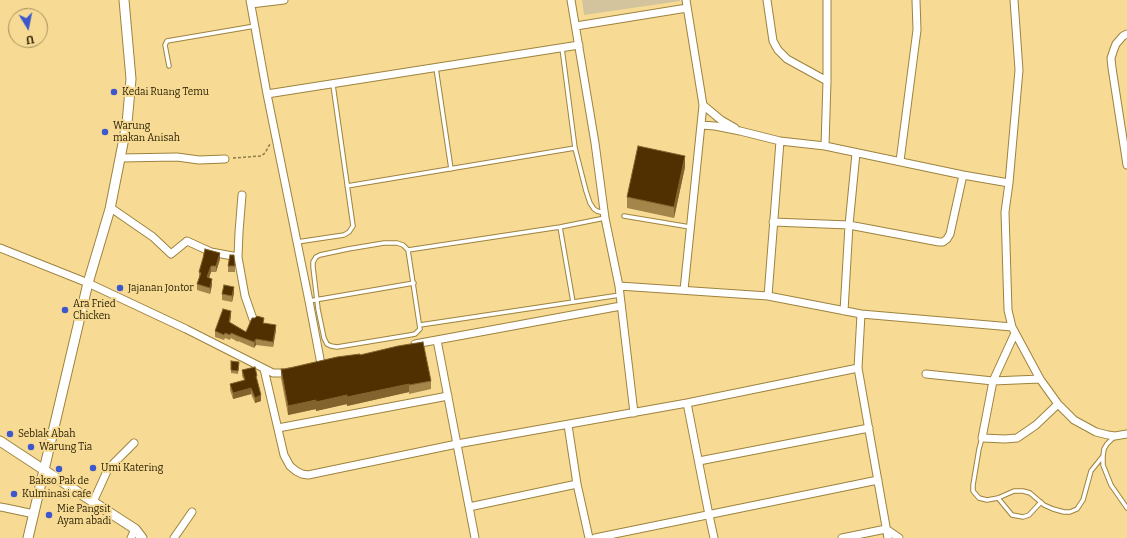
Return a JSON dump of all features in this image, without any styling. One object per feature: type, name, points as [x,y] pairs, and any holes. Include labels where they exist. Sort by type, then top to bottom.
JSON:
[{"type":"street","points":[[28,538],[88,283],[111,208],[127,123],[131,79],[124,0]]},
{"type":"street","points":[[284,0],[251,2],[267,94],[297,242],[313,300],[317,365],[329,363]]},
{"type":"street","points":[[571,0],[595,142],[604,215],[620,286],[634,413]]},
{"type":"street","points":[[684,290],[703,105],[686,0]]},
{"type":"street","points":[[767,0],[773,41],[778,50],[787,59],[827,81]]},
{"type":"street","points":[[825,146],[827,0]]},
{"type":"street","points":[[900,161],[917,30],[916,0]]},
{"type":"street","points":[[1014,0],[1019,70],[1005,212],[1008,310],[1014,330],[1040,379],[1058,404],[1074,420],[1096,432],[1115,436],[1127,434]]},
{"type":"street","points":[[576,26],[687,8]]},
{"type":"street","points":[[1127,34],[1123,36],[1116,44],[1111,58],[1127,166]]},
{"type":"street","points":[[267,94],[333,85],[579,45]]},
{"type":"street","points":[[703,105],[721,120],[740,131]]},
{"type":"street","points":[[701,125],[740,131],[780,141],[825,146],[963,175],[1009,183]]},
{"type":"street","points":[[768,296],[780,141]]},
{"type":"street","points":[[844,311],[849,225],[856,153]]},
{"type":"street","points":[[120,158],[171,157],[199,160],[225,159]]},
{"type":"street","points":[[773,222],[849,225],[939,242],[945,241],[950,234],[963,175]]},
{"type":"street","points":[[242,195],[238,257],[245,296],[253,319]]},
{"type":"street","points":[[111,208],[153,237],[170,254],[187,241],[211,252],[238,257]]},
{"type":"street","points":[[0,248],[88,283],[186,329],[273,373],[284,373],[298,370]]},
{"type":"street","points":[[620,286],[768,296],[861,314],[1014,330]]},
{"type":"street","points":[[406,346],[622,306]]},
{"type":"street","points":[[861,314],[858,368],[888,538]]},
{"type":"street","points":[[1014,330],[993,381],[982,438],[1017,438],[1036,425],[1058,404]]},
{"type":"street","points":[[437,340],[475,538]]},
{"type":"street","points":[[264,369],[284,455],[290,466],[296,472],[308,475],[457,444],[687,403],[858,368]]},
{"type":"street","points":[[926,374],[993,381],[1040,379]]},
{"type":"street","points":[[278,428],[448,396]]},
{"type":"street","points":[[687,403],[714,538]]},
{"type":"street","points":[[568,425],[577,484],[589,538]]},
{"type":"street","points":[[699,461],[869,428]]},
{"type":"street","points":[[0,441],[135,529],[142,538]]},
{"type":"street","points":[[93,502],[108,469],[134,443]]},
{"type":"street","points":[[595,538],[878,480]]},
{"type":"street","points":[[469,507],[577,484]]},
{"type":"street","points":[[0,507],[34,514]]},
{"type":"street","points":[[174,538],[192,512]]},
{"type":"street","points":[[131,538],[135,529]]},
{"type":"street","points":[[842,538],[886,529],[899,538]]},
{"type":"lane","points":[[169,66],[165,45],[167,40],[255,26]]},
{"type":"lane","points":[[562,48],[575,148],[586,192],[594,209],[604,215]]},
{"type":"lane","points":[[436,68],[451,169]]},
{"type":"lane","points":[[297,242],[344,235],[350,232],[353,226],[333,85]]},
{"type":"lane","points":[[347,186],[575,148]]},
{"type":"lane","points":[[408,250],[560,227],[604,215]]},
{"type":"lane","points":[[624,216],[690,227]]},
{"type":"lane","points":[[560,227],[573,302]]},
{"type":"lane","points":[[390,243],[403,245],[408,250],[414,283],[420,325],[420,329],[415,334],[336,347],[327,344],[313,300],[313,262],[316,257],[348,249],[390,243]]},
{"type":"lane","points":[[313,300],[414,283]]},
{"type":"lane","points":[[420,325],[620,295]]},
{"type":"lane","points":[[1115,436],[1104,449],[1103,465],[1111,485],[1127,508]]},
{"type":"lane","points":[[982,438],[973,485],[973,492],[979,498],[987,500],[998,498],[1014,491],[1023,491],[1030,493],[1044,505],[1064,512],[1070,512],[1077,509],[1083,500],[1091,471],[1103,456]]},
{"type":"lane","points":[[998,498],[1003,502],[1008,511],[1017,517],[1029,515],[1041,502]]},
{"type":"path","points":[[225,159],[262,156],[275,133]]},
{"type":"shaded area","points":[[582,0],[680,0],[680,1],[584,15]]},
{"type":"building","points":[[638,146],[685,156],[674,207],[627,197]]},
{"type":"building","points":[[205,249],[220,253],[216,266],[211,266],[207,277],[212,279],[210,288],[197,284],[201,273],[199,272]]},
{"type":"building","points":[[230,255],[234,255],[235,266],[228,266]]},
{"type":"building","points":[[224,285],[234,287],[232,296],[222,294]]},
{"type":"building","points":[[223,309],[231,311],[229,322],[246,332],[252,318],[257,316],[264,318],[263,323],[276,325],[273,342],[256,339],[254,342],[231,333],[230,335],[225,333],[224,335],[215,331]]},
{"type":"building","points":[[423,342],[431,381],[347,397],[347,395],[288,406],[281,369],[337,357],[360,355]]},
{"type":"building","points":[[231,361],[239,362],[238,371],[231,370]]},
{"type":"building","points":[[255,367],[261,395],[255,398],[251,388],[233,393],[230,384],[245,380],[242,370]]},
{"type":"place","name":"Kedai Ruang Temu","points":[[114,92]]},
{"type":"place","name":"Warung makan Anisah","points":[[105,132]]},
{"type":"place","name":"Jajanan Jontor","points":[[120,288]]},
{"type":"place","name":"Ara Fried Chicken","points":[[65,310]]},
{"type":"place","name":"Seblak Abah","points":[[10,434]]},
{"type":"place","name":"Warung Tia","points":[[31,447]]},
{"type":"place","name":"Umi Katering","points":[[93,468]]},
{"type":"place","name":"Bakso Pak de","points":[[59,469]]},
{"type":"place","name":"Kulminasi cafe","points":[[14,494]]},
{"type":"place","name":"Mie Pangsit Ayam abadi","points":[[49,515]]}]
